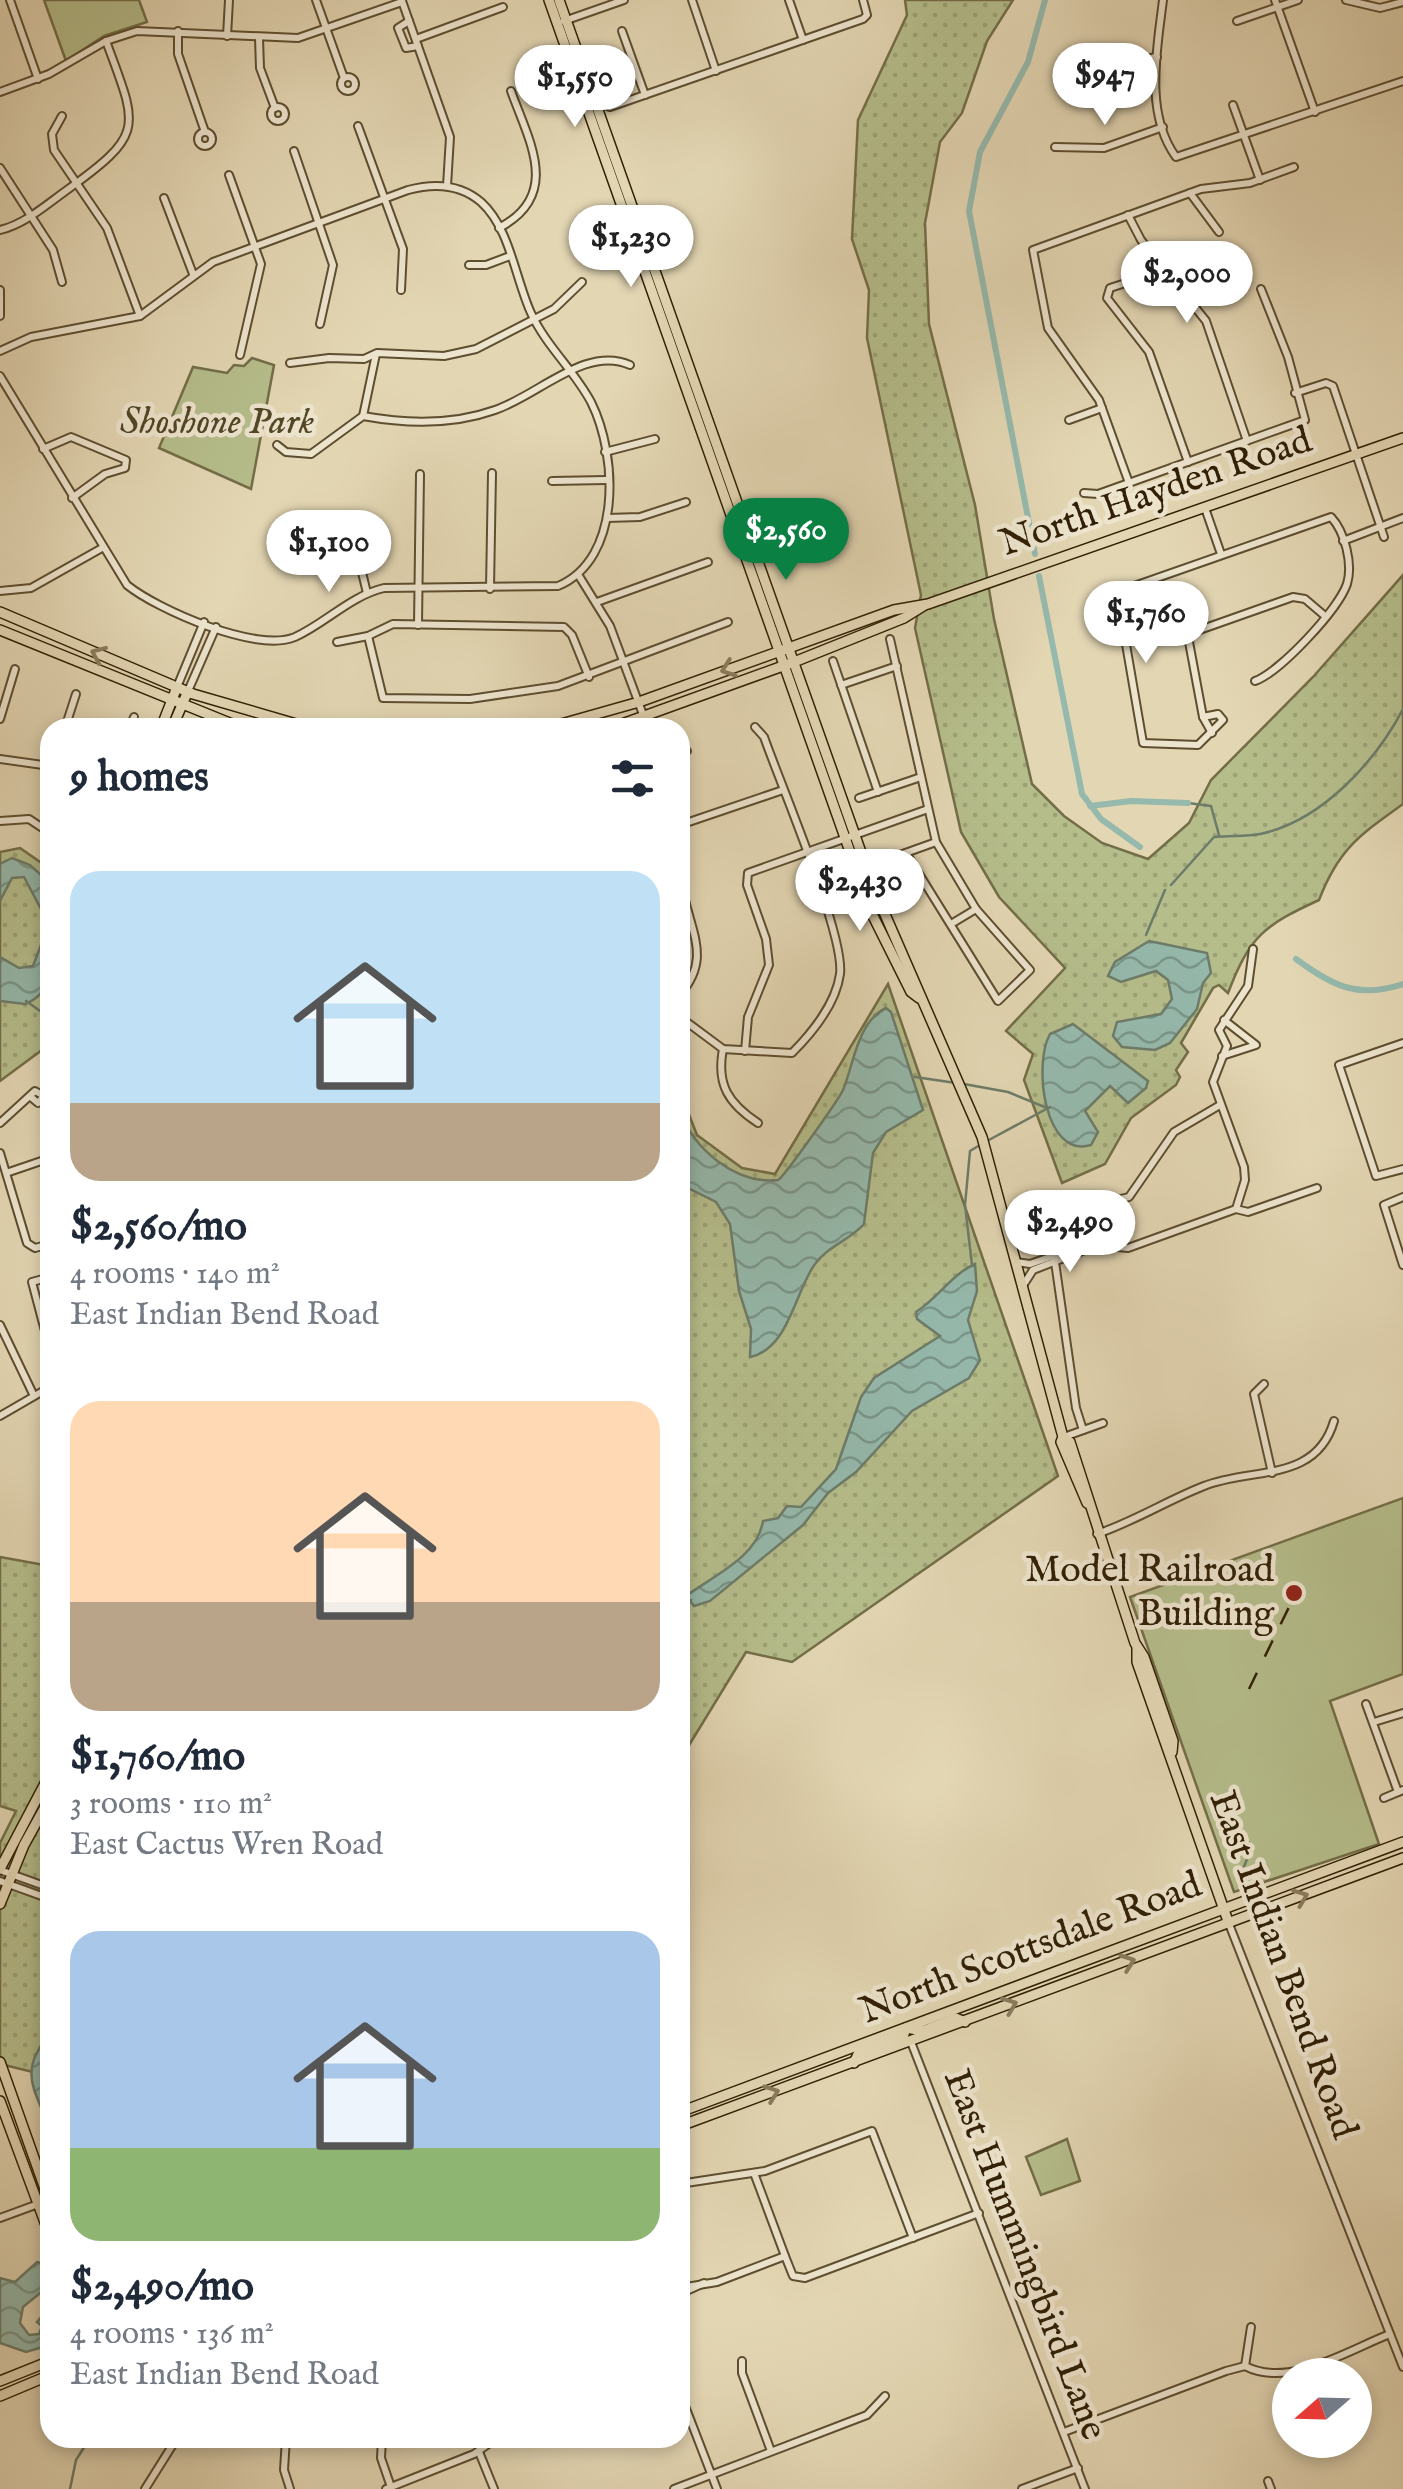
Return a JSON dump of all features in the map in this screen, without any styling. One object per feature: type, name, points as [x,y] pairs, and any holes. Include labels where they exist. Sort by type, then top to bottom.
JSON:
[{"type":"main road","name":"East Indian Bend Road","points":[[549,0],[594,99],[783,648]]},
{"type":"main road","name":"East Indian Bend Road","points":[[559,0],[562,22],[884,940],[911,992],[919,998],[985,1146],[1063,1437],[1070,1442],[1086,1503],[1136,1649],[1144,1658],[1168,1728],[1172,1752],[1229,1924]]},
{"type":"main road","name":"North Hayden Road","points":[[656,718],[904,618],[928,604],[1403,438]]},
{"type":"main road","name":"North Hayden Road","points":[[582,718],[639,702],[900,608],[928,604]]},
{"type":"main road","points":[[0,612],[188,692],[276,718]]},
{"type":"main road","points":[[0,630],[215,718]]},
{"type":"main road","points":[[174,718],[177,687]]},
{"type":"main road","points":[[168,718],[188,692]]},
{"type":"main road","points":[[0,1904],[3,1876],[40,1796]]},
{"type":"main road","points":[[3,1876],[40,1815]]},
{"type":"main road","name":"North Scottsdale Road","points":[[690,2108],[1403,1842]]},
{"type":"main road","name":"North Scottsdale Road","points":[[690,2122],[1229,1924],[1403,1855]]},
{"type":"main road","points":[[854,2063],[858,2054],[903,2037],[906,2028],[923,2030],[956,2018],[966,2022]]},
{"type":"main road","points":[[0,2062],[40,2184]]},
{"type":"main road","points":[[0,2101],[40,2189]]},
{"type":"main road","points":[[0,2382],[40,2365]]},
{"type":"main road","points":[[0,2396],[40,2379]]},
{"type":"street","points":[[10,0],[38,79]]},
{"type":"street","points":[[227,36],[229,0]]},
{"type":"street","points":[[316,0],[344,78]]},
{"type":"street","points":[[562,22],[624,0]]},
{"type":"street","points":[[789,0],[803,40]]},
{"type":"street","points":[[594,99],[610,107],[803,40],[868,15],[864,0]]},
{"type":"street","points":[[1163,0],[1155,91],[1163,127],[1176,157],[1403,81]]},
{"type":"street","points":[[1237,21],[1276,4],[1298,0]]},
{"type":"street","points":[[1346,0],[1380,8],[1403,2]]},
{"type":"street","points":[[0,92],[38,79],[106,41],[146,30],[298,38],[402,1],[450,137],[446,186]]},
{"type":"street","points":[[694,2],[716,70]]},
{"type":"street","points":[[1276,4],[1315,112]]},
{"type":"street","points":[[410,21],[398,26],[407,50],[503,7]]},
{"type":"street","points":[[178,30],[178,54],[205,132]]},
{"type":"street","points":[[622,31],[645,95]]},
{"type":"street","points":[[259,38],[260,68],[275,108]]},
{"type":"street","points":[[0,230],[32,216],[117,153],[130,127],[126,98],[106,41]]},
{"type":"street","points":[[1099,67],[1157,57]]},
{"type":"street","points":[[499,228],[526,208],[537,179],[534,156],[511,91]]},
{"type":"street","points":[[1233,105],[1260,180]]},
{"type":"street","points":[[62,116],[54,127],[52,141],[107,228],[140,316]]},
{"type":"street","points":[[358,126],[405,260],[400,290]]},
{"type":"street","points":[[1054,147],[1104,148],[1163,127]]},
{"type":"street","points":[[294,151],[333,265],[320,324]]},
{"type":"street","points":[[1129,483],[1102,408],[1048,328],[1033,250],[1190,193],[1260,180],[1294,167]]},
{"type":"street","points":[[0,168],[60,264],[62,282]]},
{"type":"street","points":[[229,175],[261,274],[240,355]]},
{"type":"street","points":[[0,351],[32,337],[140,316],[193,274],[255,246],[426,185],[446,186],[477,199],[499,228],[534,320],[590,401],[605,452],[607,518],[600,550],[578,576],[551,588],[418,587],[367,593],[290,639],[250,640],[136,592],[102,548],[0,376]]},
{"type":"street","points":[[1190,193],[1219,232]]},
{"type":"street","points":[[164,198],[193,274]]},
{"type":"street","points":[[1128,215],[1206,321],[1247,441]]},
{"type":"street","points":[[469,265],[486,265],[510,256]]},
{"type":"street","points":[[1166,270],[1107,292],[1149,352],[1188,462]]},
{"type":"street","points":[[290,364],[330,358],[364,359],[377,353],[428,358],[458,354],[488,345],[534,320],[564,302],[582,282]]},
{"type":"street","points":[[1084,493],[1098,494],[1305,420],[1285,350],[1261,289]]},
{"type":"street","points":[[0,290],[0,316]]},
{"type":"street","points":[[277,446],[286,452],[311,454],[363,416],[377,353]]},
{"type":"street","points":[[363,416],[423,422],[482,414],[532,396],[597,359],[630,365]]},
{"type":"street","points":[[1296,394],[1330,384],[1384,537]]},
{"type":"street","points":[[1069,420],[1102,408]]},
{"type":"street","points":[[43,449],[71,437],[126,460],[125,468],[106,474],[72,498]]},
{"type":"street","points":[[605,452],[655,439]]},
{"type":"street","points":[[490,588],[492,473]]},
{"type":"street","points":[[418,625],[420,474]]},
{"type":"street","points":[[552,480],[606,480]]},
{"type":"street","points":[[607,518],[640,518],[686,502]]},
{"type":"street","points":[[1205,508],[1221,554]]},
{"type":"street","points":[[1202,717],[1222,717],[1212,733],[1191,746],[1144,742],[1117,592],[1331,517],[1342,540],[1348,579],[1342,595],[1270,674],[1255,681]]},
{"type":"street","points":[[1342,540],[1403,518]]},
{"type":"street","points":[[349,520],[367,593]]},
{"type":"street","points":[[0,590],[35,586],[102,548]]},
{"type":"street","points":[[597,602],[708,562]]},
{"type":"street","points":[[578,576],[597,602],[645,718]]},
{"type":"street","points":[[1212,733],[1202,717],[1189,636],[1293,597],[1305,599],[1325,616]]},
{"type":"street","points":[[177,687],[204,622]]},
{"type":"street","points":[[368,636],[382,698],[499,696],[589,677],[728,622]]},
{"type":"street","points":[[337,642],[368,636],[393,624],[564,628],[572,635],[589,677]]},
{"type":"street","points":[[188,692],[216,627]]},
{"type":"street","points":[[890,639],[936,842],[976,910],[1030,970],[998,1001],[906,853]]},
{"type":"street","points":[[833,661],[878,792]]},
{"type":"street","points":[[841,685],[897,666]]},
{"type":"street","points":[[0,720],[15,668]]},
{"type":"street","points":[[68,718],[76,694]]},
{"type":"street","points":[[690,1024],[723,1049],[793,1056],[828,1005],[840,974],[836,942],[764,737],[755,727]]},
{"type":"street","points":[[0,759],[40,765]]},
{"type":"street","points":[[859,798],[921,777]]},
{"type":"street","points":[[690,822],[783,790]]},
{"type":"street","points":[[745,1051],[748,1017],[769,965],[766,939],[747,886],[748,873],[928,810]]},
{"type":"street","points":[[0,820],[29,819],[40,826]]},
{"type":"street","points":[[883,861],[936,842]]},
{"type":"street","points":[[950,924],[976,910]]},
{"type":"street","points":[[690,919],[700,958],[690,982]]},
{"type":"street","points":[[1236,1209],[1246,1180],[1212,1082],[1227,1046],[1218,1036],[1224,1020],[1241,998],[1254,949]]},
{"type":"street","points":[[1222,1056],[1256,1045],[1224,1020]]},
{"type":"street","points":[[1403,1043],[1339,1065],[1376,1176],[1403,1169]]},
{"type":"street","points":[[723,1049],[719,1068],[729,1100],[758,1123]]},
{"type":"street","points":[[0,1123],[32,1098]]},
{"type":"street","points":[[1101,1246],[1093,1206],[1129,1197],[1174,1132],[1220,1104]]},
{"type":"street","points":[[0,1154],[9,1172],[30,1247],[40,1246]]},
{"type":"street","points":[[9,1172],[40,1161]]},
{"type":"street","points":[[1016,1262],[1030,1264],[1101,1246],[1128,1248],[1236,1209],[1248,1212],[1317,1188]]},
{"type":"street","points":[[1403,1197],[1384,1205],[1403,1265]]},
{"type":"street","points":[[1022,1288],[1033,1270],[1055,1258]]},
{"type":"street","points":[[1055,1258],[1076,1408],[1084,1430]]},
{"type":"street","points":[[40,1279],[32,1282],[40,1312]]},
{"type":"street","points":[[0,1325],[34,1396]]},
{"type":"street","points":[[1264,1384],[1254,1394],[1272,1473]]},
{"type":"street","points":[[0,1416],[40,1392]]},
{"type":"street","points":[[1097,1534],[1203,1486],[1298,1467],[1320,1449],[1334,1421]]},
{"type":"street","points":[[1063,1437],[1104,1423]]},
{"type":"street","points":[[1366,1704],[1401,1791],[1384,1798]]},
{"type":"street","points":[[1374,1722],[1403,1713]]},
{"type":"street","points":[[3,1876],[40,1885]]},
{"type":"street","points":[[3,1876],[40,1893]]},
{"type":"street","name":"East Indian Bend Road","points":[[1229,1924],[1403,2367]]},
{"type":"street","name":"East Hummingbird Lane","points":[[911,2042],[1086,2489]]},
{"type":"street","points":[[690,2179],[754,2172],[872,2131],[913,2238]]},
{"type":"street","points":[[754,2172],[793,2276],[806,2278],[980,2213]]},
{"type":"street","points":[[0,2218],[40,2204]]},
{"type":"street","points":[[690,2288],[785,2256]]},
{"type":"street","points":[[1246,2366],[1250,2327]]},
{"type":"street","points":[[1064,2432],[1246,2366],[1259,2373],[1285,2374],[1390,2334]]},
{"type":"street","points":[[742,2361],[742,2374],[771,2451]]},
{"type":"street","points":[[674,2489],[866,2415],[885,2396]]},
{"type":"street","points":[[690,2419],[717,2489]]},
{"type":"street","points":[[145,2489],[171,2448]]},
{"type":"street","points":[[285,2448],[284,2470],[290,2489]]},
{"type":"street","points":[[382,2448],[389,2488],[485,2448]]},
{"type":"street","points":[[480,2452],[494,2489]]},
{"type":"street","points":[[1022,2489],[1078,2468]]},
{"type":"green space","points":[[44,0],[139,0],[147,22],[104,36],[66,61]]},
{"type":"green space","points":[[905,0],[1013,0],[987,41],[962,113],[940,142],[925,223],[929,324],[975,505],[994,619],[1032,784],[1064,816],[1102,843],[1148,859],[1189,823],[1211,780],[1313,677],[1403,575],[1403,804],[1352,844],[1319,900],[1262,934],[1244,958],[1228,993],[1219,985],[1213,988],[1181,1043],[1188,1052],[1176,1070],[1180,1077],[1176,1085],[1131,1118],[1105,1164],[1062,1183],[1024,1080],[1033,1054],[1006,1031],[1065,968],[999,897],[961,832],[915,628],[921,595],[867,338],[869,290],[852,239],[858,120],[907,15]]},
{"type":"green space","name":"Shoshone Park","points":[[252,358],[274,365],[251,489],[159,448],[193,367],[227,373],[234,365],[244,366]]},
{"type":"green space","points":[[20,848],[40,862],[40,1051],[0,1081],[0,852]]},
{"type":"green space","points":[[888,984],[1058,1476],[792,1662],[746,1652],[690,1744],[690,1117],[697,1135],[742,1168],[775,1174]]},
{"type":"green space","points":[[1403,1498],[1403,1674],[1330,1701],[1379,1844],[1234,1892],[1130,1597]]},
{"type":"green space","points":[[0,1557],[40,1564],[40,2047],[33,2072],[0,2064],[0,1843],[16,1811],[0,1806]]},
{"type":"green space","points":[[1067,2139],[1080,2181],[1041,2195],[1026,2157]]},
{"type":"water","points":[[12,858],[40,874],[40,907],[24,877],[12,878],[0,901],[0,864]]},
{"type":"water","points":[[1149,941],[1207,953],[1211,973],[1203,983],[1197,1009],[1170,1043],[1155,1050],[1122,1047],[1113,1036],[1117,1022],[1161,1014],[1172,999],[1168,980],[1156,971],[1121,982],[1108,976],[1115,962]]},
{"type":"water","points":[[40,948],[40,994],[25,1004],[0,1001],[0,957],[19,968],[33,966]]},
{"type":"water","points":[[886,1008],[891,1012],[923,1110],[886,1132],[873,1153],[864,1224],[820,1258],[774,1343],[750,1357],[751,1329],[739,1291],[730,1224],[716,1202],[690,1189],[690,1132],[705,1150],[732,1170],[747,1177],[778,1180],[843,1090],[858,1044],[876,1014]]},
{"type":"water","points":[[1073,1024],[1148,1081],[1146,1088],[1128,1103],[1110,1086],[1085,1111],[1098,1132],[1091,1145],[1075,1145],[1062,1138],[1046,1106],[1043,1086],[1045,1048],[1050,1034]]},
{"type":"water","points":[[975,1264],[977,1291],[968,1320],[980,1360],[969,1378],[912,1411],[856,1472],[828,1493],[803,1525],[710,1601],[694,1606],[690,1593],[744,1555],[763,1521],[778,1518],[787,1506],[801,1507],[836,1469],[861,1397],[874,1378],[940,1336],[917,1319],[916,1312]]},
{"type":"water","points":[[40,2048],[40,2105],[32,2079]]},
{"type":"water","points":[[40,2263],[40,2293],[23,2307],[20,2323],[29,2335],[40,2331],[40,2348],[26,2352],[0,2343],[0,2278],[15,2282]]},
{"type":"waterway","points":[[1035,554],[969,211],[980,152],[1028,62],[1045,0]]},
{"type":"waterway","points":[[1039,576],[1082,794],[1101,819],[1140,847]]},
{"type":"waterway","points":[[1171,885],[1214,837],[1254,835],[1283,827],[1325,803],[1378,749],[1403,709]]},
{"type":"waterway","points":[[1090,806],[1131,801],[1188,803]]},
{"type":"waterway","points":[[1188,803],[1211,806],[1219,835]]},
{"type":"waterway","points":[[1146,935],[1165,890]]},
{"type":"waterway","points":[[1296,959],[1346,987],[1372,990],[1403,984]]},
{"type":"waterway","points":[[26,1001],[40,1011]]},
{"type":"waterway","points":[[915,1077],[956,1083]]},
{"type":"waterway","points":[[964,1084],[1008,1092],[1047,1108]]},
{"type":"waterway","points":[[987,1141],[1050,1107]]},
{"type":"waterway","points":[[972,1265],[965,1205],[970,1151],[980,1145]]},
{"type":"waterway","points":[[1226,1841],[1244,1837],[1252,1846],[1242,1872],[1247,1889]]},
{"type":"waterway","points":[[70,2489],[76,2460],[84,2448]]},
{"type":"railway","points":[[1249,1689],[1291,1603]]},
{"type":"place","name":"Model Railroad Building","points":[[1294,1593]]}]
